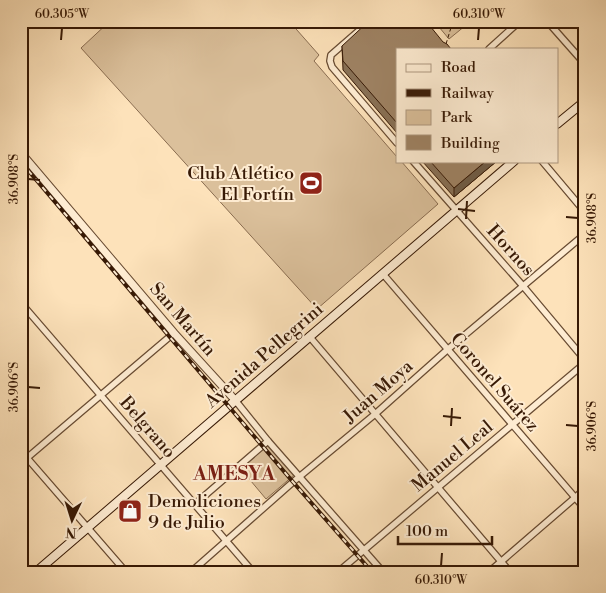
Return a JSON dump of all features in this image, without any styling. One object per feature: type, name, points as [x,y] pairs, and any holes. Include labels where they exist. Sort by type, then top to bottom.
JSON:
[{"type":"main road","points":[[558,123],[585,101]]},
{"type":"main road","name":"Avenida Pellegrini","points":[[36,572],[513,162]]},
{"type":"street","points":[[370,21],[331,55],[330,61],[332,67],[396,142]]},
{"type":"street","points":[[490,48],[520,21]]},
{"type":"street","points":[[546,21],[585,64]]},
{"type":"street","name":"San Martín","points":[[21,153],[174,333],[383,572]]},
{"type":"street","name":"Hornos","points":[[414,162],[523,286],[585,361]]},
{"type":"street","points":[[543,162],[585,212]]},
{"type":"street","name":"Juan Moya","points":[[191,572],[299,476],[374,415],[447,350],[585,234]]},
{"type":"street","name":"Coronel Suárez","points":[[383,274],[585,509]]},
{"type":"street","name":"Belgrano","points":[[21,302],[253,572]]},
{"type":"street","points":[[21,463],[174,333]]},
{"type":"street","points":[[309,336],[374,415],[510,572]]},
{"type":"street","name":"Manuel Leal","points":[[338,572],[585,361]]},
{"type":"street","points":[[195,504],[268,441]]},
{"type":"street","points":[[21,451],[126,572]]},
{"type":"street","points":[[489,572],[585,489]]},
{"type":"path","points":[[446,47],[453,21]]},
{"type":"green space","name":"Club Atlético El Fortín","points":[[110,21],[289,21],[319,55],[314,61],[396,156],[396,162],[402,162],[438,204],[317,309],[81,48]]},
{"type":"green space","points":[[434,21],[471,21],[449,39]]},
{"type":"green space","points":[[268,445],[294,475],[266,499],[240,468]]},
{"type":"building","points":[[369,21],[426,21],[450,48],[396,48],[396,122],[343,61],[342,46]]},
{"type":"building","points":[[431,162],[485,162],[454,188]]},
{"type":"railway","points":[[21,162],[372,572]]},
{"type":"place","name":"Club Atlético El Fortín","points":[[311,183]]},
{"type":"place","name":"Demoliciones 9 de Julio","points":[[130,511]]},
{"type":"district","name":"AMESYA","points":[[234,473]]}]
